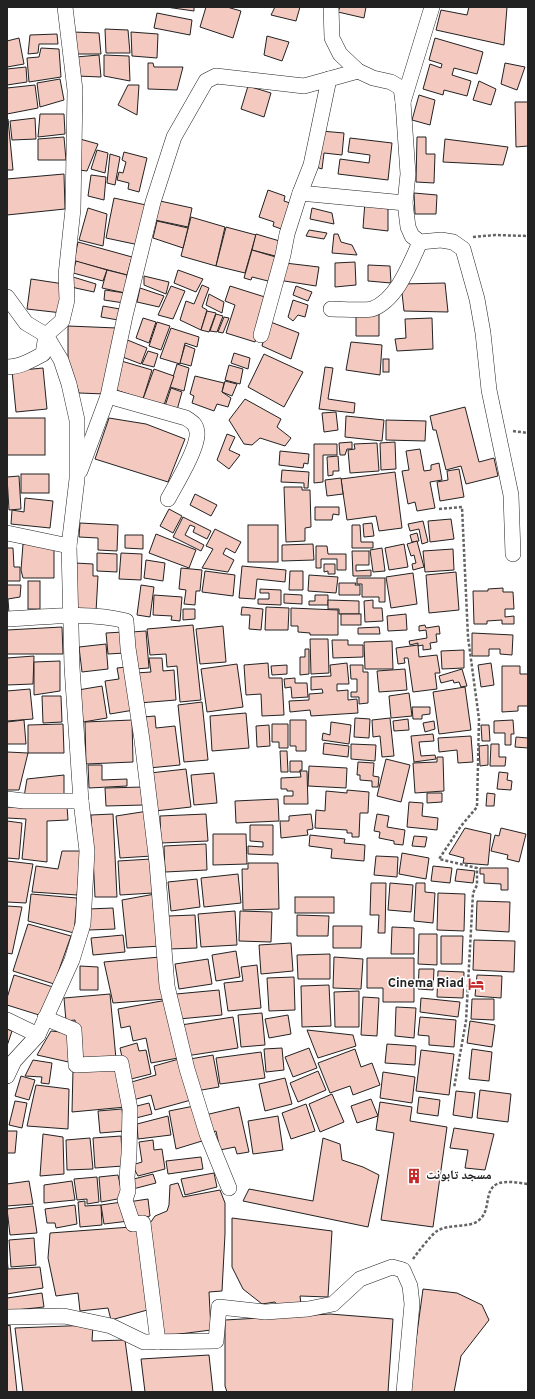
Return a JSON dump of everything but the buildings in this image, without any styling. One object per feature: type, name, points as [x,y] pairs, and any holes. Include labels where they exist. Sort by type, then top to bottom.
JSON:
[{"type":"street","points":[[7,367],[26,362],[43,354],[46,335],[62,321],[67,300],[66,275],[73,209],[75,90],[65,7]]},
{"type":"street","points":[[331,7],[332,38],[340,54],[358,71],[373,78],[392,82],[401,88],[408,174],[405,202],[408,227],[412,236],[420,242],[441,240],[453,242],[463,249],[477,299],[489,390],[510,495],[513,554]]},
{"type":"street","points":[[403,102],[432,7]]},
{"type":"street","points":[[77,479],[108,396],[125,316],[153,202],[174,136],[206,81],[216,76],[304,86],[358,71]]},
{"type":"street","points":[[261,335],[287,234],[311,165],[328,79]]},
{"type":"street","points":[[300,193],[405,202]]},
{"type":"street","points":[[331,309],[371,309],[384,302],[394,292],[420,242]]},
{"type":"street","points":[[7,297],[26,323],[46,335],[61,360],[69,384],[77,420],[77,479],[69,546],[72,616],[72,667],[81,801],[87,851],[83,924],[72,960],[38,1035],[14,1060],[7,1076]]},
{"type":"street","points":[[108,396],[186,418],[194,423],[197,432],[194,447],[168,498]]},
{"type":"street","points":[[7,533],[69,546]]},
{"type":"street","points":[[7,619],[72,616],[113,618],[126,621],[128,648],[142,740],[157,863],[167,986],[189,1076],[207,1134],[228,1188]]},
{"type":"street","points":[[7,799],[24,801],[81,801]]},
{"type":"street","points":[[46,1018],[74,1030],[76,1066],[121,1063],[130,1108],[129,1154],[126,1177],[128,1191],[125,1200],[133,1224],[143,1223],[158,1342]]},
{"type":"street","points":[[7,1020],[38,1035]]},
{"type":"street","points":[[7,1317],[64,1316],[111,1326],[144,1342],[216,1341],[219,1306],[265,1312],[308,1309],[333,1304],[360,1279],[392,1267],[403,1270],[410,1286],[412,1304],[404,1392]]},
{"type":"path","points":[[453,242],[474,237],[495,235],[528,236]]},
{"type":"path","points":[[439,509],[462,507],[468,637],[479,719],[477,807],[461,826],[439,859],[477,868],[477,886],[473,893],[466,1021],[454,1088]]},
{"type":"path","points":[[403,1270],[437,1230],[467,1225],[479,1220],[486,1211],[490,1191],[497,1184],[528,1184]]},
{"type":"place","name":"Cinema Riad","points":[[476,984]]},
{"type":"place","name":"مسجد تابونت","points":[[414,1176]]}]
